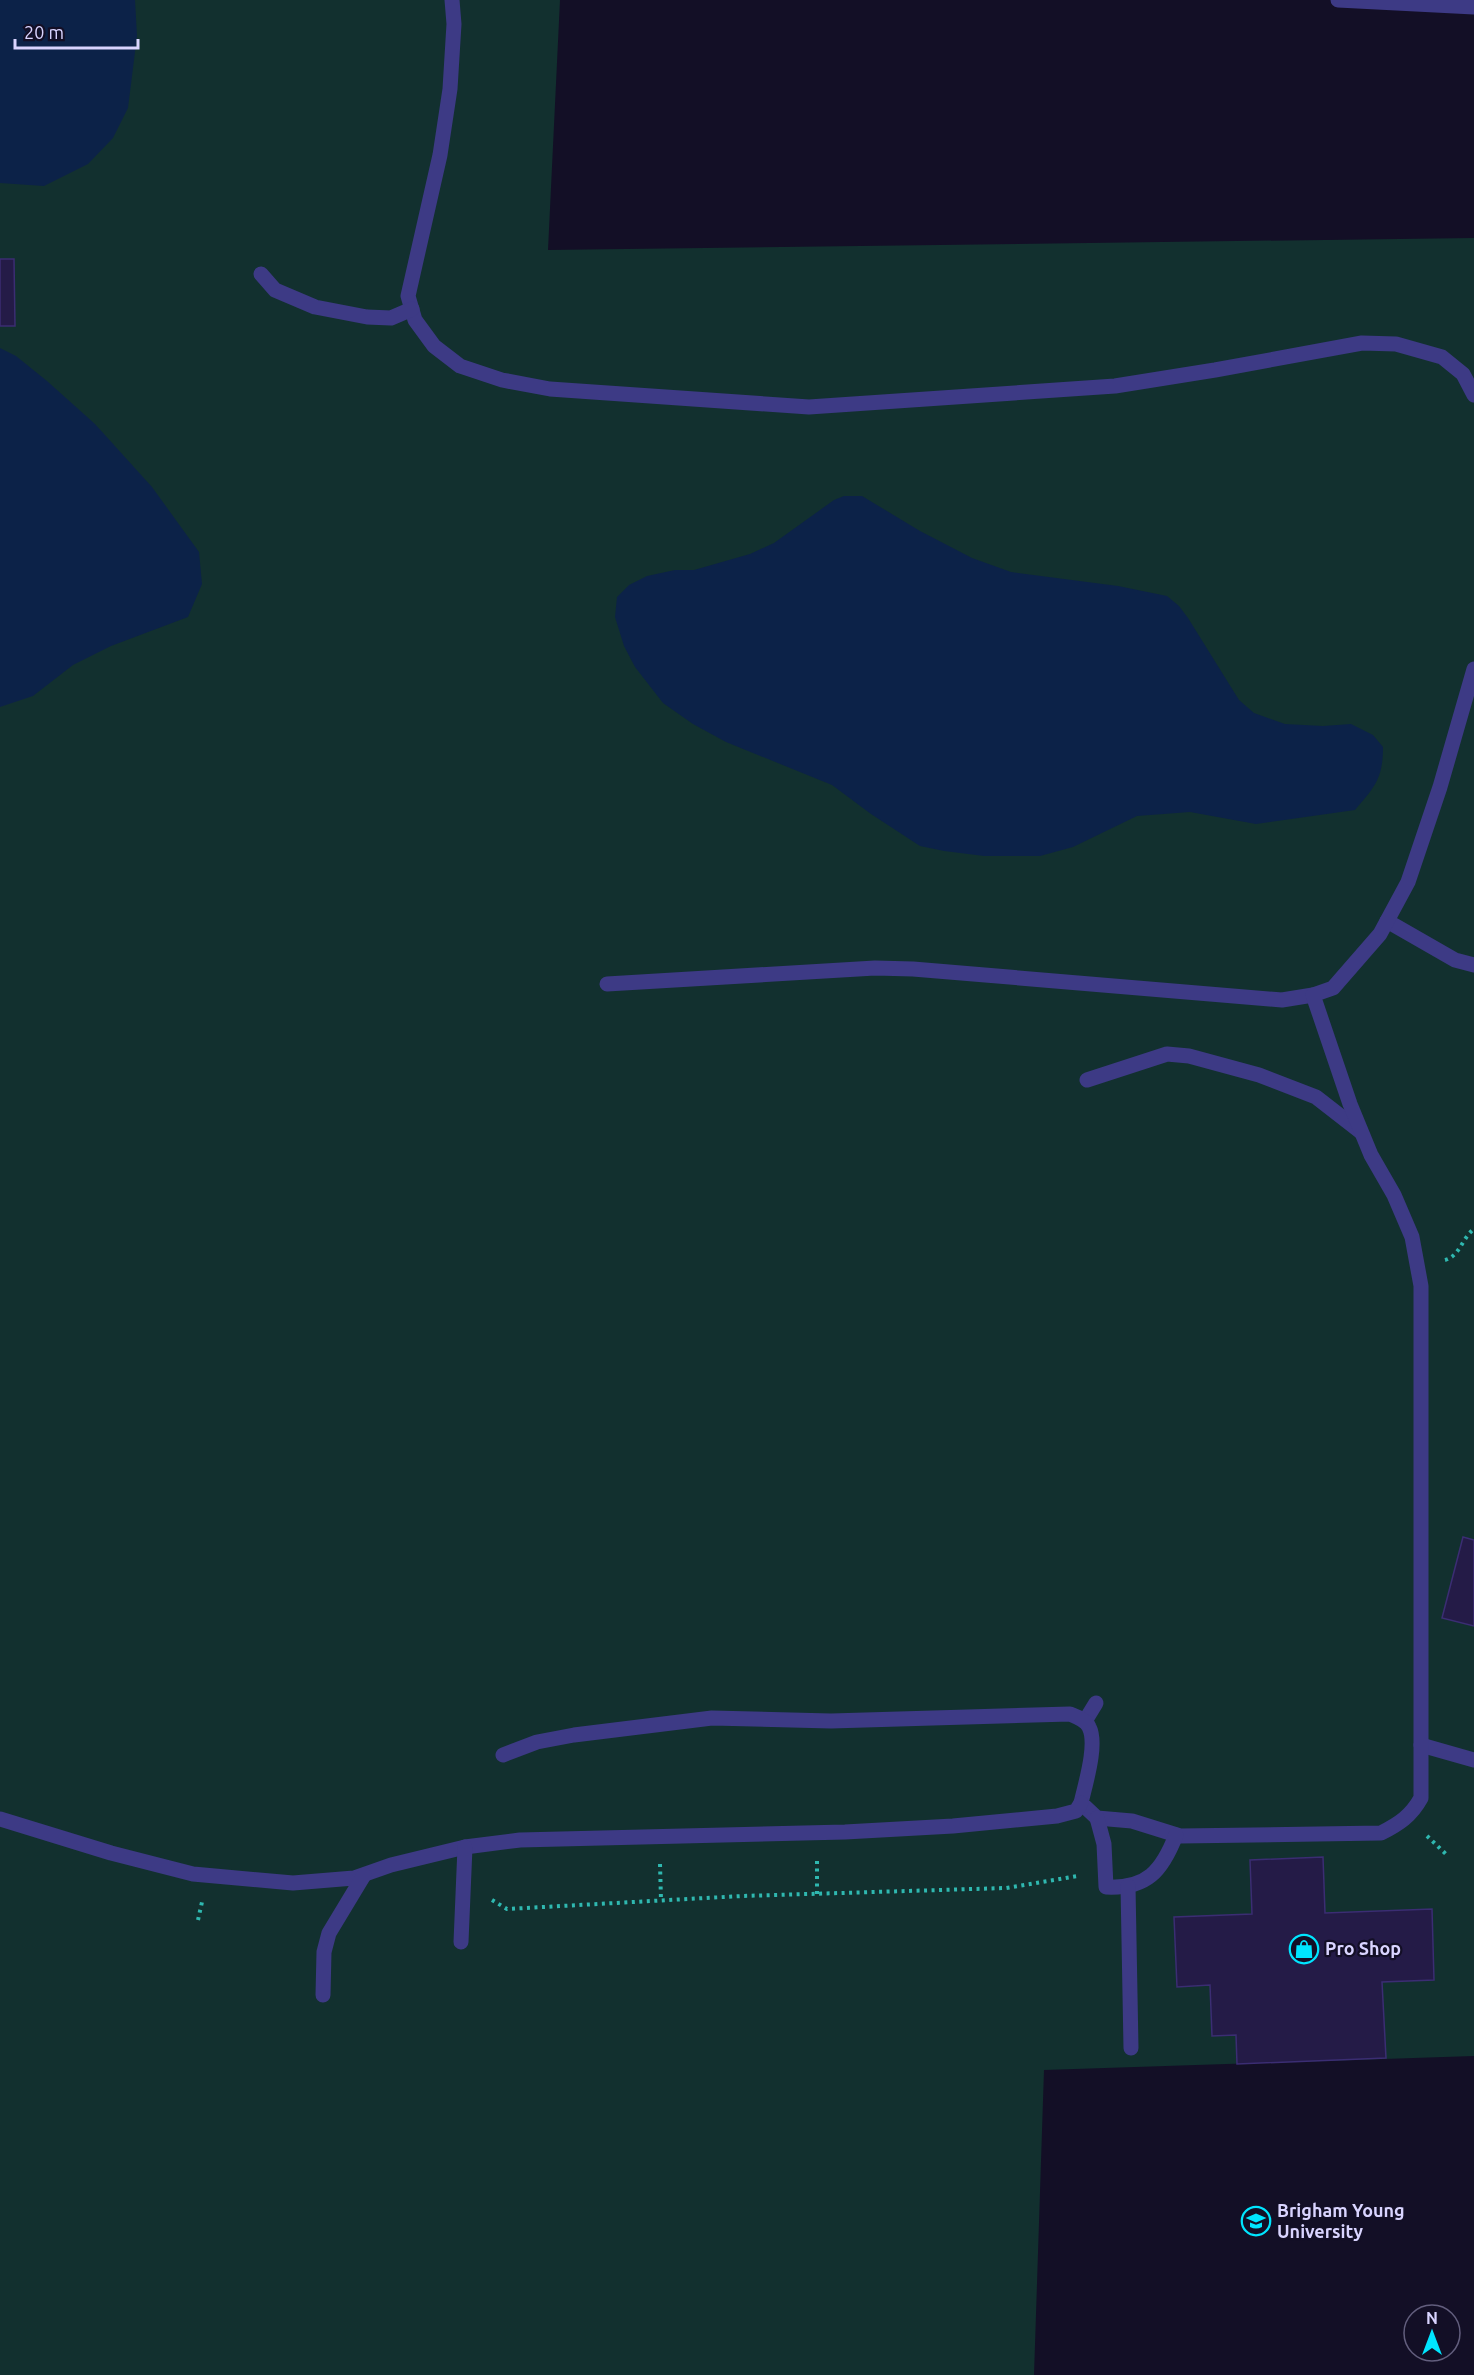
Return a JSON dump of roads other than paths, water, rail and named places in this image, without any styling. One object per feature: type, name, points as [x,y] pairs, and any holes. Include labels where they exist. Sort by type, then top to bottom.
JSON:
[{"type":"street","points":[[452,0],[454,24],[450,89],[440,155],[408,296],[415,320],[434,346],[459,366],[502,380],[550,389],[809,407],[1115,386],[1362,343],[1396,344],[1442,357],[1463,375],[1474,394]]},
{"type":"street","points":[[1338,0],[1474,7]]},
{"type":"street","points":[[261,274],[275,290],[315,307],[367,317],[391,318],[412,309]]},
{"type":"street","points":[[607,984],[875,968],[913,969],[1282,1000],[1313,995],[1333,988],[1380,934],[1408,882],[1440,787],[1474,669]]},
{"type":"street","points":[[1387,921],[1455,960],[1474,965]]},
{"type":"street","points":[[1097,1818],[1132,1821],[1176,1835],[1381,1833],[1401,1823],[1421,1798],[1421,1286],[1408,1226],[1394,1195],[1371,1155],[1350,1104],[1313,995]]},
{"type":"street","points":[[1087,1080],[1167,1054],[1189,1056],[1259,1075],[1316,1097],[1363,1134]]},
{"type":"street","points":[[1084,1721],[1096,1702]]},
{"type":"street","points":[[0,1820],[111,1853],[193,1874],[293,1883],[321,1882],[354,1878],[391,1865],[465,1847],[520,1840],[845,1832],[953,1826],[1057,1816],[1076,1811],[1081,1803],[1092,1744],[1090,1728],[1084,1721],[1070,1714],[831,1721],[712,1718],[574,1735],[537,1742],[502,1755]]},
{"type":"street","points":[[1421,1745],[1474,1760]]},
{"type":"street","points":[[1081,1803],[1097,1818],[1104,1844],[1106,1887],[1137,1884],[1160,1868],[1167,1858],[1176,1835]]},
{"type":"street","points":[[460,1942],[465,1847]]},
{"type":"street","points":[[323,1995],[324,1952],[329,1932],[364,1875]]},
{"type":"street","points":[[1128,1886],[1131,2048]]},
{"type":"water","points":[[0,0],[135,0],[137,36],[128,108],[113,138],[88,164],[44,186],[0,183]]},
{"type":"water","points":[[0,348],[16,356],[95,424],[152,487],[199,552],[202,584],[188,617],[111,646],[73,665],[33,696],[0,707]]},
{"type":"water","points":[[844,496],[862,496],[920,531],[972,558],[1011,572],[1118,586],[1167,596],[1188,618],[1239,700],[1254,713],[1285,724],[1323,726],[1351,724],[1373,735],[1383,747],[1383,758],[1376,782],[1355,810],[1256,824],[1190,812],[1137,816],[1073,847],[1040,856],[984,856],[920,846],[832,785],[726,742],[693,724],[663,703],[635,667],[624,646],[615,617],[617,597],[629,585],[647,576],[675,570],[694,570],[750,554],[774,543],[834,500]]},
{"type":"place","name":"Pro Shop","points":[[1304,1949]]},
{"type":"place","name":"Brigham Young University","points":[[1256,2221]]}]
